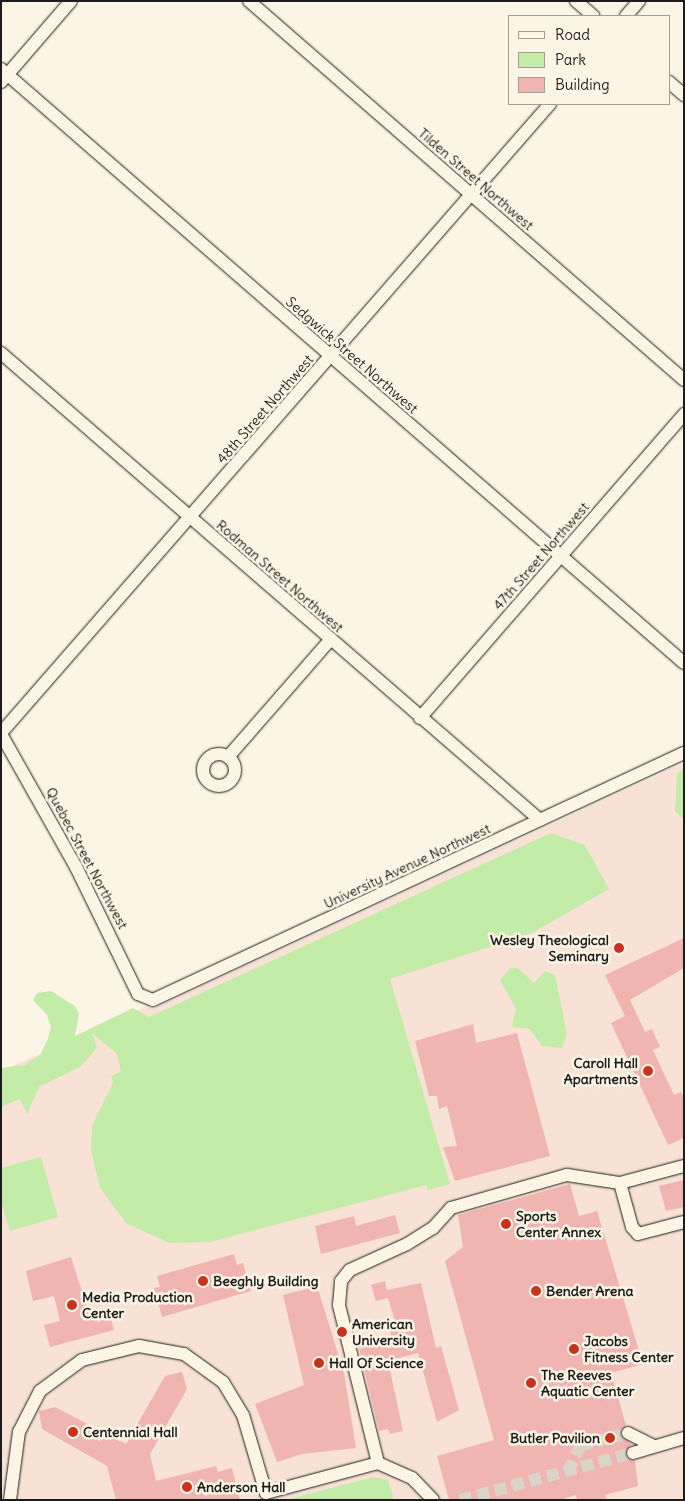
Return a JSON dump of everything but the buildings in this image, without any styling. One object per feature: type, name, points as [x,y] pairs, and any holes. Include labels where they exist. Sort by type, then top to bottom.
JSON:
[{"type":"street","points":[[3,75],[71,1]]},
{"type":"street","name":"Tilden Street Northwest","points":[[249,1],[684,380]]},
{"type":"street","points":[[576,1],[592,15]]},
{"type":"street","points":[[627,15],[639,1]]},
{"type":"street","name":"Sedgwick Street Northwest","points":[[3,75],[331,356],[684,663]]},
{"type":"street","points":[[670,83],[684,95]]},
{"type":"street","name":"48th Street Northwest","points":[[1,734],[549,105]]},
{"type":"street","name":"Rodman Street Northwest","points":[[1,353],[540,820]]},
{"type":"street","name":"47th Street Northwest","points":[[420,718],[684,414]]},
{"type":"street","points":[[228,757],[330,640]]},
{"type":"street","name":"Quebec Street Northwest","points":[[1,734],[68,852],[142,998]]},
{"type":"street","name":"University Avenue Northwest","points":[[142,998],[161,997],[684,753]]},
{"type":"street","points":[[378,1463],[339,1305],[341,1281],[350,1270],[407,1244],[433,1228],[451,1208],[567,1175],[620,1183],[684,1166]]},
{"type":"street","points":[[620,1183],[632,1227],[638,1234],[684,1222]]},
{"type":"street","points":[[10,1500],[18,1432],[40,1391],[82,1360],[139,1346],[184,1354],[223,1382],[243,1415],[266,1493],[378,1463],[412,1478],[432,1500]]},
{"type":"street","points":[[628,1433],[653,1446]]},
{"type":"street","points":[[633,1453],[684,1438]]},
{"type":"shaded area","name":"American University","points":[[684,763],[684,1500],[1,1500],[1,1071],[145,1007],[155,1008]]},
{"type":"green space","points":[[684,768],[684,820],[675,811],[677,774]]},
{"type":"green space","points":[[551,833],[585,845],[609,889],[530,934],[390,979],[450,1184],[428,1190],[426,1185],[210,1242],[169,1243],[126,1223],[100,1188],[91,1150],[92,1126],[113,1083],[111,1076],[121,1071],[117,1054],[92,1033],[97,1048],[80,1067],[39,1087],[27,1114],[20,1099],[1,1107],[1,1068],[25,1065],[40,1055],[48,1039],[51,1027],[47,1015],[33,1000],[37,993],[51,991],[75,1006],[79,1014],[75,1036],[133,1008],[149,1017]]},
{"type":"green space","points":[[510,968],[518,968],[534,983],[545,971],[555,975],[567,1034],[562,1048],[542,1046],[530,1029],[512,1027],[516,1008],[500,980]]},
{"type":"green space","points":[[41,1157],[58,1217],[10,1231],[1,1202],[1,1168]]},
{"type":"green space","points":[[373,1477],[388,1480],[394,1500],[285,1500]]},
{"type":"tunnel","points":[[568,1472],[580,1446],[628,1433]]},
{"type":"tunnel","points":[[460,1500],[633,1453]]},
{"type":"place","name":"Wesley Theological Seminary","points":[[619,948]]},
{"type":"place","name":"Caroll Hall Apartments","points":[[648,1071]]},
{"type":"place","name":"Sports Center Annex","points":[[506,1224]]},
{"type":"place","name":"Beeghly Building","points":[[203,1281]]},
{"type":"place","name":"Bender Arena","points":[[536,1291]]},
{"type":"place","name":"Media Production Center","points":[[72,1305]]},
{"type":"place","name":"American University","points":[[342,1332]]},
{"type":"place","name":"Jacobs Fitness Center","points":[[574,1349]]},
{"type":"place","name":"Hall Of Science","points":[[319,1363]]},
{"type":"place","name":"The Reeves Aquatic Center","points":[[531,1383]]},
{"type":"place","name":"Centennial Hall","points":[[73,1432]]},
{"type":"place","name":"Butler Pavilion","points":[[610,1438]]},
{"type":"place","name":"Anderson Hall","points":[[187,1487]]}]
